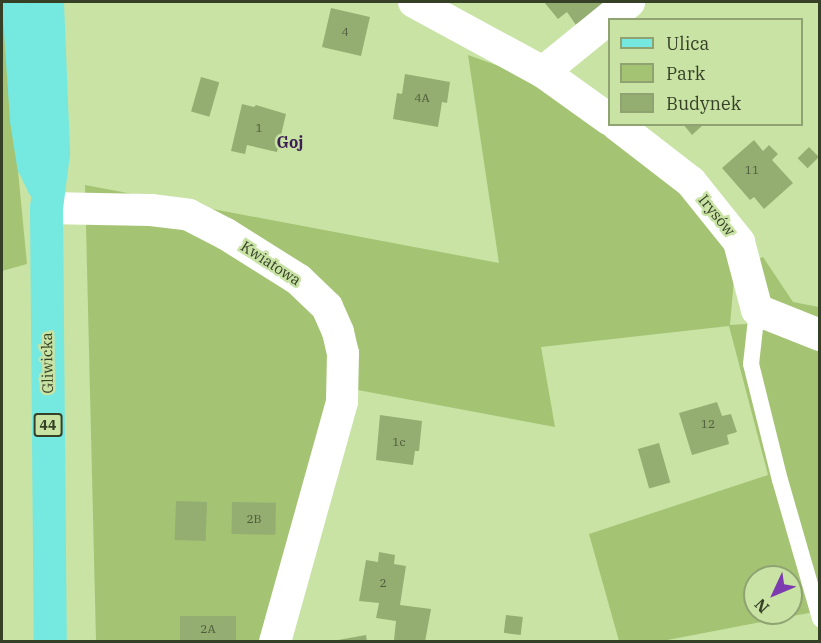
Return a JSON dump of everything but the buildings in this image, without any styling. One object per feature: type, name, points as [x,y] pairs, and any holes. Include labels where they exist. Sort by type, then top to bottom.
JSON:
[{"type":"main road","name":"Gliwicka","points":[[18,2],[26,120],[33,164],[46,200]]},
{"type":"main road","name":"Gliwicka","points":[[47,2],[53,153],[46,200],[50,642]]},
{"type":"street","points":[[414,2],[543,72],[608,119]]},
{"type":"street","points":[[609,18],[629,2]]},
{"type":"street","points":[[543,72],[608,19]]},
{"type":"street","name":"Irysów","points":[[619,126],[691,182],[739,242],[757,310]]},
{"type":"street","name":"Kwiatowa","points":[[46,200],[189,215],[226,234],[299,280],[327,307],[338,332],[343,353],[342,402],[275,642]]},
{"type":"street","points":[[757,310],[819,335]]},
{"type":"lane","points":[[757,310],[751,364],[780,480],[819,619]]},
{"type":"green space","points":[[2,5],[27,264],[2,271]]},
{"type":"green space","points":[[468,55],[521,74],[619,136],[716,222],[734,279],[730,325],[762,323],[756,260],[763,257],[793,302],[819,307],[819,611],[803,614],[803,565],[743,565],[743,625],[746,625],[662,641],[619,641],[589,534],[768,475],[729,326],[541,347],[555,427],[331,385],[270,641],[96,641],[85,185],[499,263]]},
{"type":"district","name":"Goj","points":[[290,142]]}]
